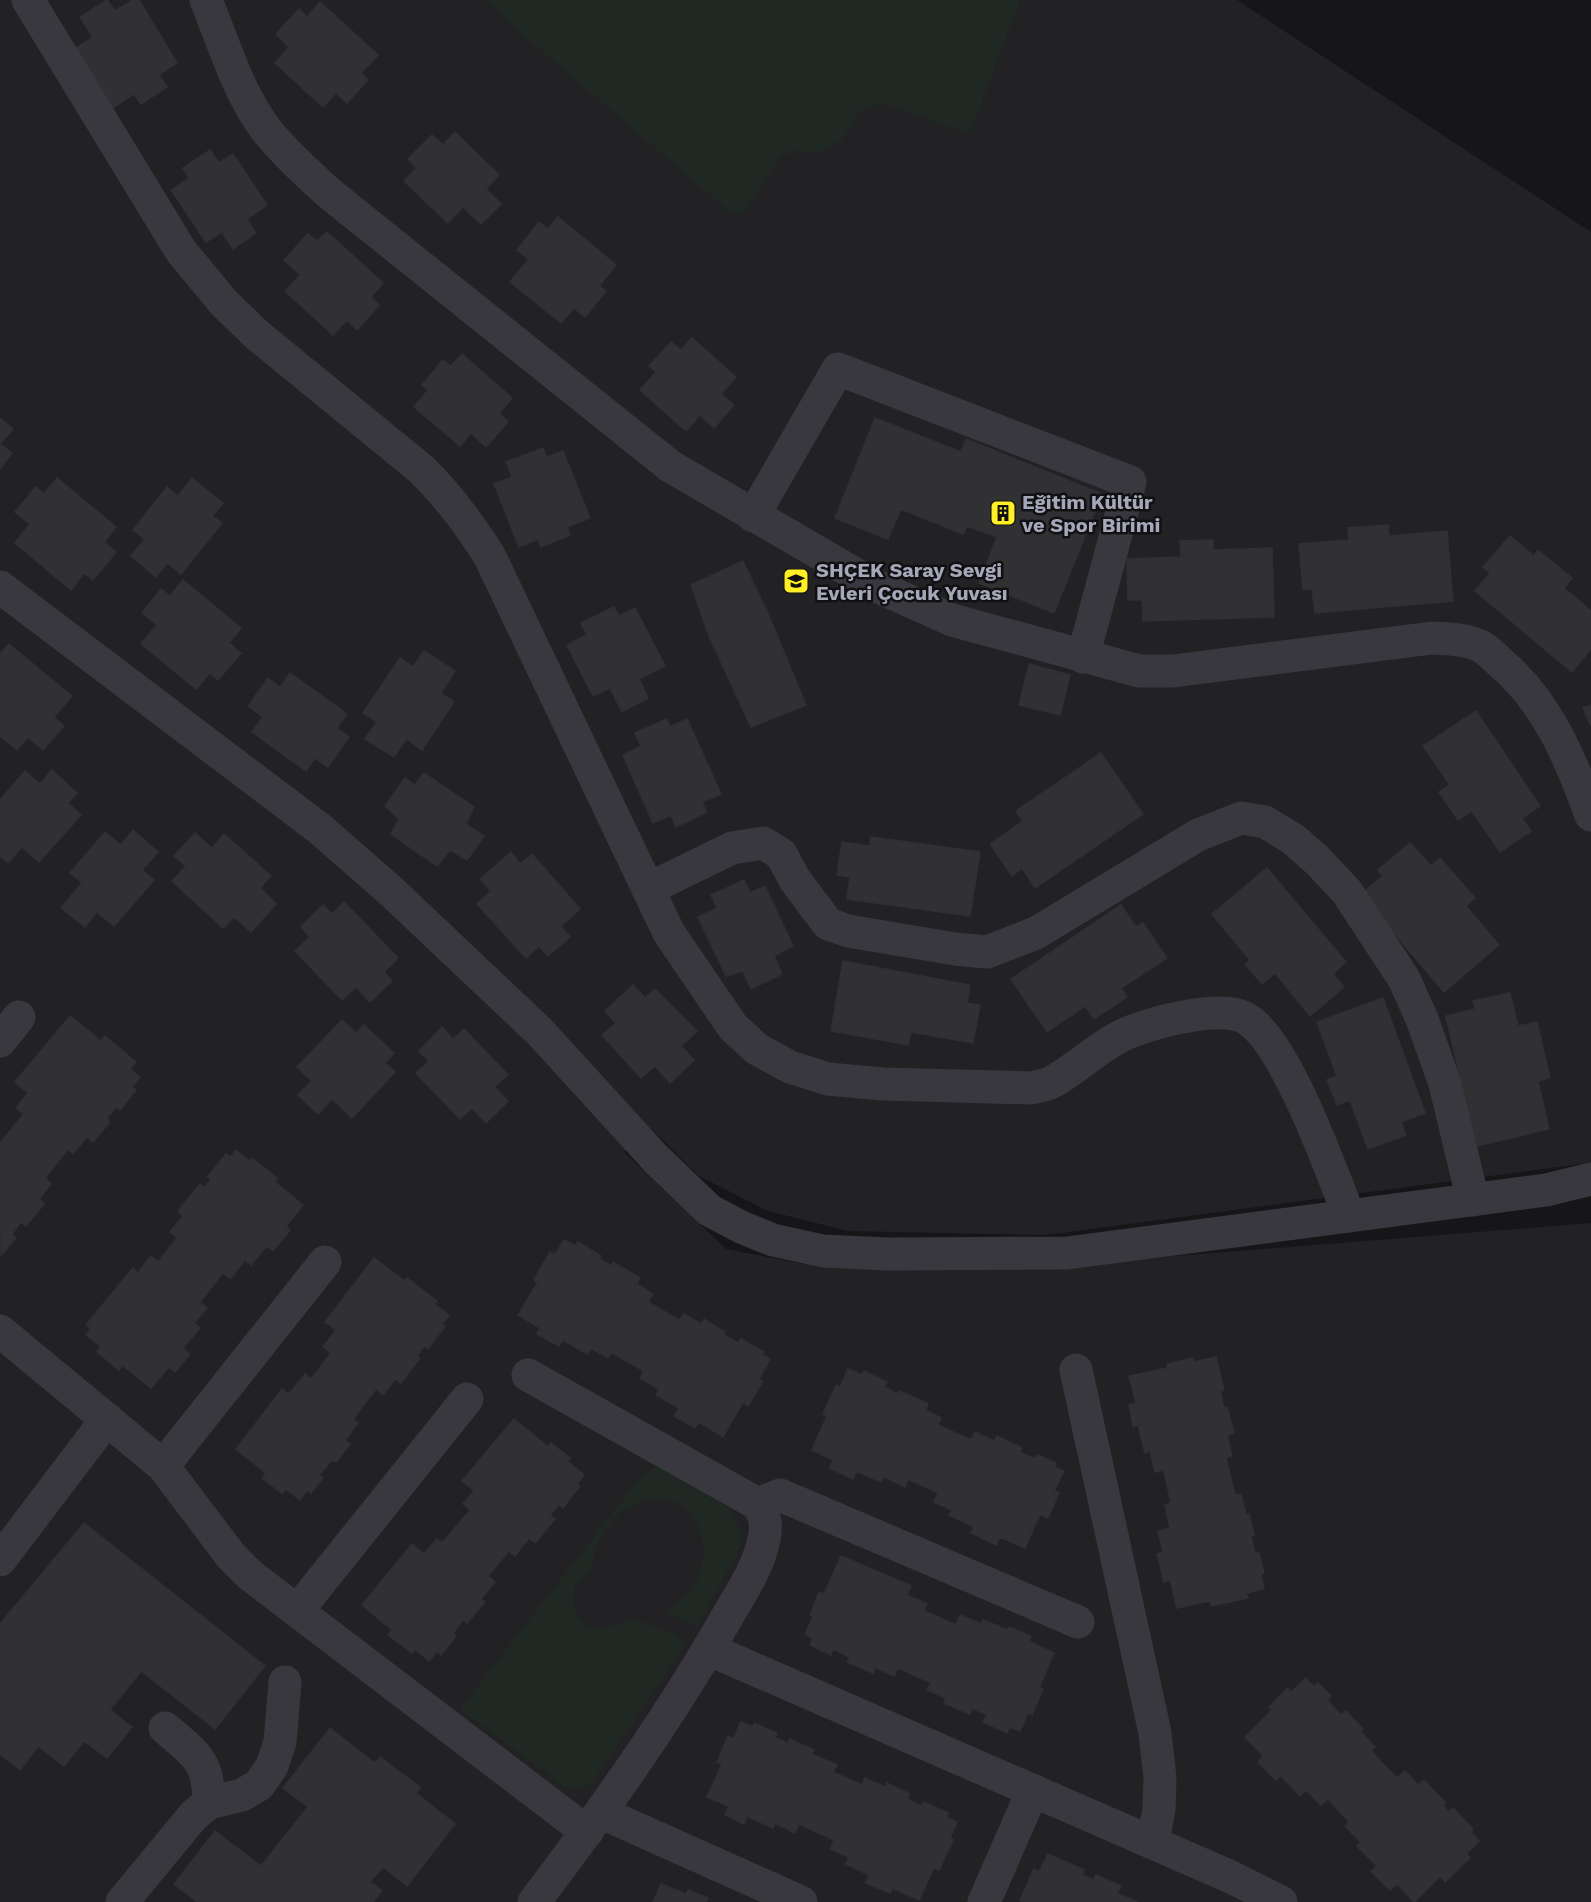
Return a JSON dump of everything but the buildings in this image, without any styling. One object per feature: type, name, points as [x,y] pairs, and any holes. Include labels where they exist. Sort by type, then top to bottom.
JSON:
[{"type":"lane","points":[[28,0],[181,251],[201,276],[224,303],[256,334],[444,490],[466,519],[489,555],[669,933],[733,1027],[765,1054],[790,1067],[828,1079],[883,1084],[1032,1088],[1052,1083],[1095,1051],[1134,1030],[1189,1015],[1223,1012],[1246,1018],[1267,1038],[1285,1068],[1349,1216]]},
{"type":"lane","points":[[206,0],[231,65],[249,101],[266,130],[294,161],[340,201],[670,466],[753,516],[874,585],[952,620],[1139,671],[1173,671],[1432,638],[1461,640],[1483,648],[1513,674],[1539,705],[1562,744],[1591,814]]},
{"type":"lane","points":[[753,516],[838,369],[1130,482],[1083,657]]},
{"type":"lane","points":[[0,587],[320,829],[393,893],[540,1032],[655,1158],[709,1210],[741,1227],[773,1240],[823,1251],[887,1254],[1067,1253],[1546,1190],[1591,1179]]},
{"type":"lane","points":[[648,889],[732,848],[763,843],[781,854],[802,890],[828,924],[858,933],[987,952],[1036,933],[1198,835],[1241,818],[1265,822],[1293,839],[1318,861],[1347,892],[1404,979],[1422,1019],[1445,1084],[1473,1200]]},
{"type":"lane","points":[[163,1466],[325,1262]]},
{"type":"lane","points":[[0,1331],[163,1466],[231,1556],[250,1575],[297,1611],[595,1823],[801,1902]]},
{"type":"lane","points":[[1076,1370],[1155,1733],[1161,1778],[1154,1843]]},
{"type":"lane","points":[[528,1375],[758,1504],[765,1517],[764,1538],[756,1566],[708,1649],[595,1823],[534,1902]]},
{"type":"lane","points":[[297,1611],[467,1399]]},
{"type":"lane","points":[[0,1560],[107,1419]]},
{"type":"lane","points":[[758,1504],[780,1495],[1078,1622]]},
{"type":"lane","points":[[708,1649],[1154,1843],[1239,1892],[1281,1902]]},
{"type":"lane","points":[[122,1902],[194,1815],[209,1803],[242,1795],[259,1785],[272,1766],[280,1742],[285,1682]]},
{"type":"lane","points":[[165,1728],[192,1751],[205,1768],[209,1784],[209,1803]]},
{"type":"lane","points":[[984,1902],[1033,1790]]},
{"type":"shaded area","name":"SHÇEK Saray Sevgi Evleri Çocuk Yuvası","points":[[0,0],[1237,0],[1591,232],[1591,1165],[1589,1163],[1046,1235],[848,1231],[768,1211],[699,1176],[651,1129],[624,1152],[726,1249],[820,1267],[999,1270],[1591,1223],[1591,1902],[0,1902]]},
{"type":"shaded area","points":[[489,0],[1020,0],[972,129],[964,132],[879,102],[860,111],[842,140],[817,153],[797,150],[780,157],[744,213],[729,211],[506,20]]},
{"type":"shaded area","points":[[658,1466],[701,1488],[727,1508],[736,1520],[740,1534],[739,1550],[697,1628],[666,1612],[690,1591],[700,1572],[703,1556],[702,1540],[698,1525],[690,1513],[679,1503],[665,1499],[647,1501],[626,1509],[607,1528],[595,1548],[591,1571],[577,1582],[575,1587],[573,1603],[578,1617],[594,1628],[609,1627],[631,1621],[642,1622],[667,1633],[671,1631],[686,1644],[591,1784],[581,1788],[567,1787],[460,1709],[643,1474]]},
{"type":"place","name":"Eğitim Kültür ve Spor Birimi","points":[[1003,513]]},
{"type":"place","name":"SHÇEK Saray Sevgi Evleri Çocuk Yuvası","points":[[796,581]]}]
